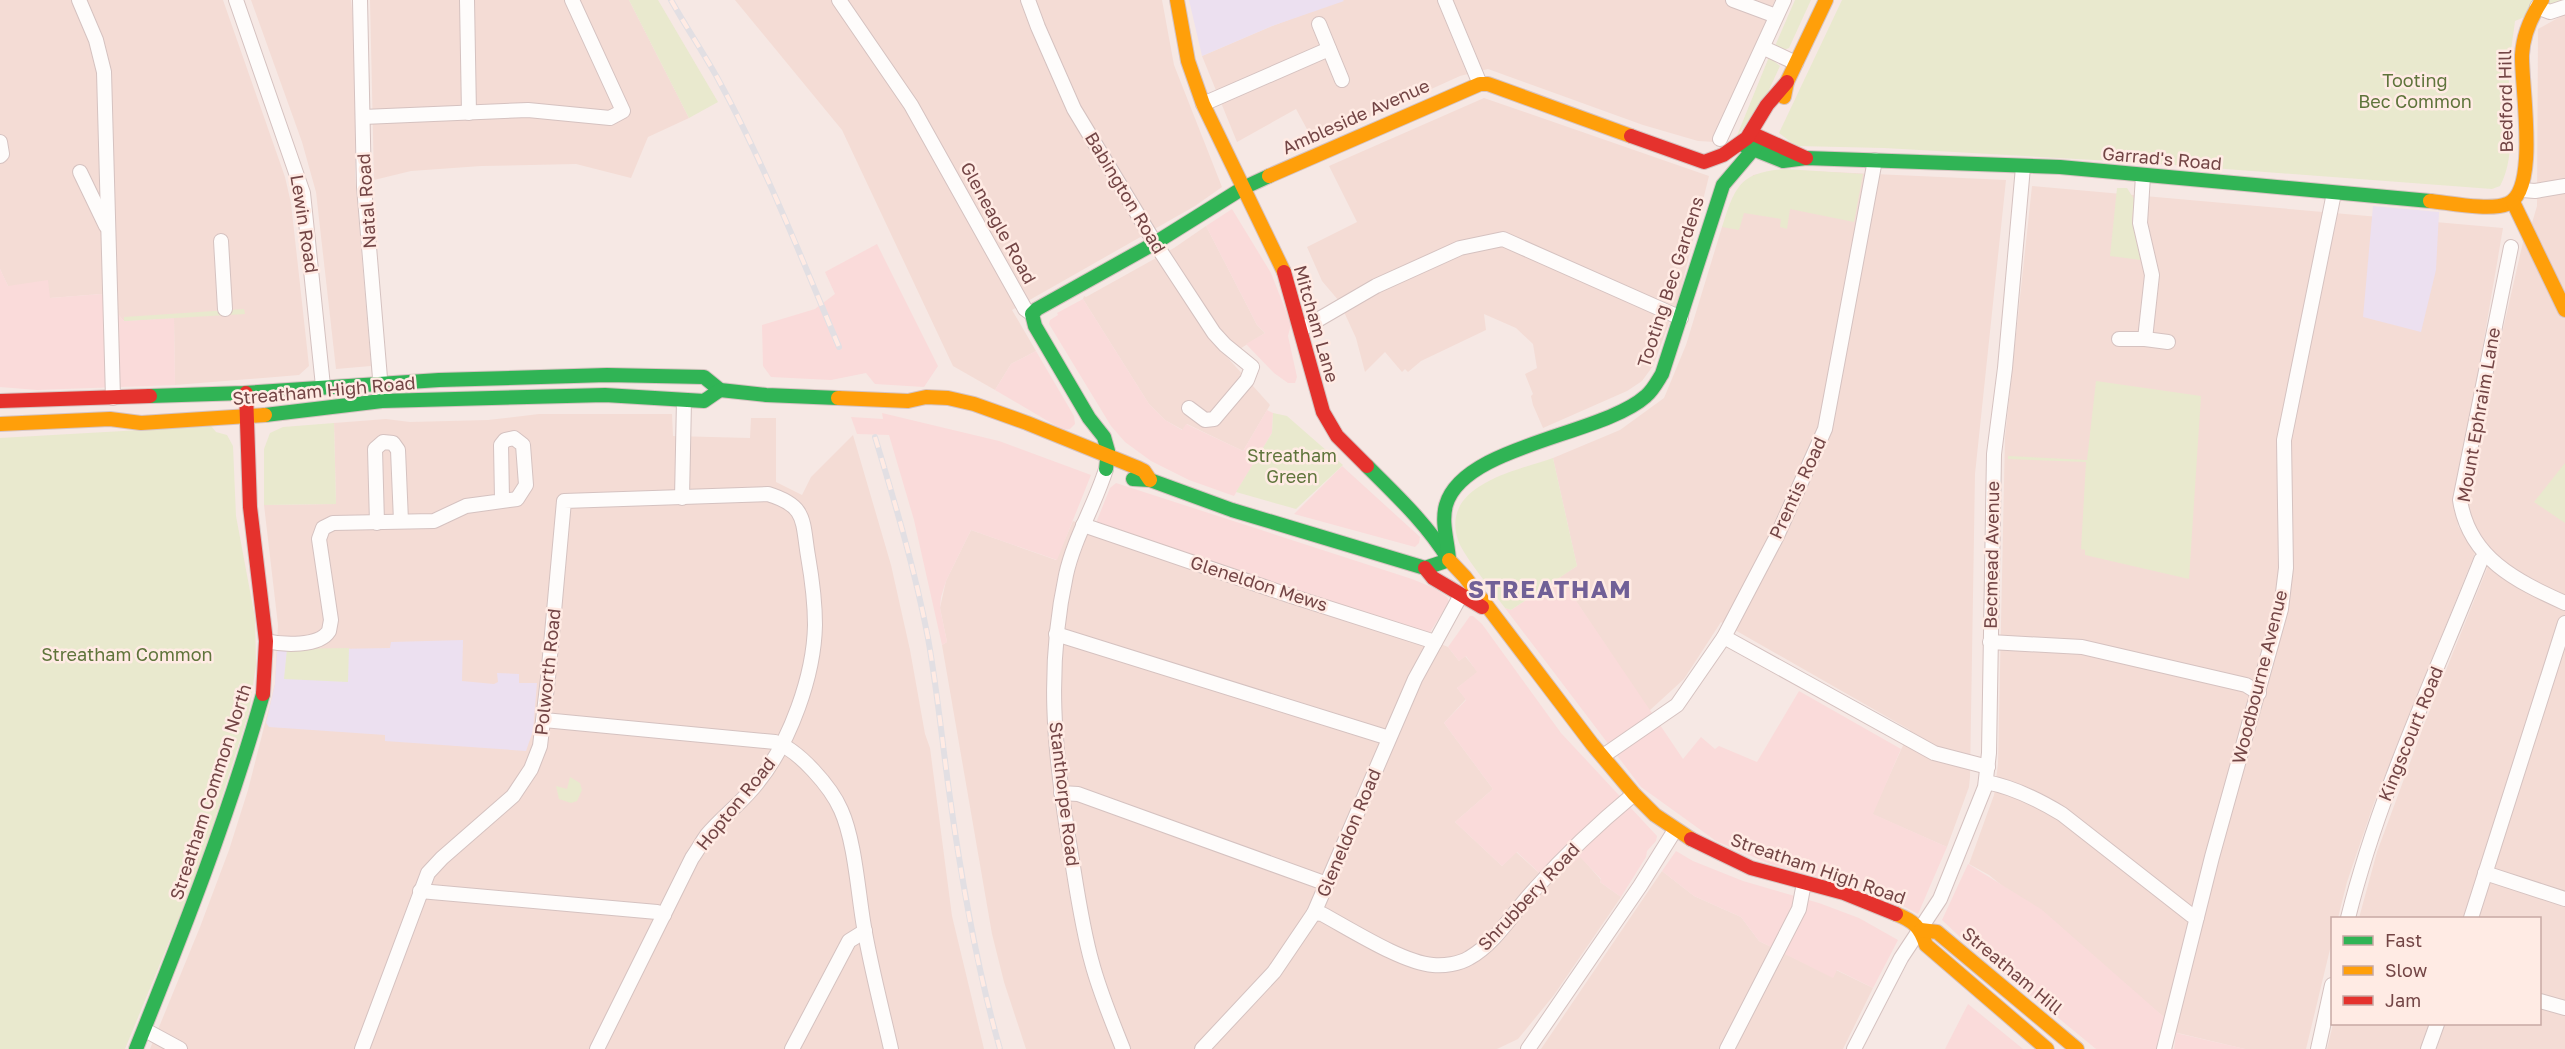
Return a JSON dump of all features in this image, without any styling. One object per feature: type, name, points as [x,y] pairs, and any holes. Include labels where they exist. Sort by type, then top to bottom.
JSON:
[{"type":"main road","name":"Mitcham Lane","points":[[1177,0],[1188,61],[1203,104],[1288,280],[1320,402],[1337,436],[1417,516],[1436,539],[1449,560]]},
{"type":"main road","name":"Tooting Bec Gardens","points":[[1417,516],[1449,495],[1466,477],[1495,459],[1627,409],[1650,393],[1662,374],[1723,185],[1784,99],[1787,82],[1826,0]]},
{"type":"main road","name":"Bedford Hill","points":[[2522,190],[2525,153],[2522,56],[2524,35],[2539,4]]},
{"type":"main road","name":"Ambleside Avenue","points":[[1032,314],[1037,309],[1155,243],[1243,188],[1480,84]]},
{"type":"main road","points":[[1480,84],[1488,84],[1710,160],[1748,148]]},
{"type":"main road","name":"Garrad's Road","points":[[1757,136],[1806,158]]},
{"type":"main road","name":"Garrad's Road","points":[[1748,148],[1783,161],[1806,158],[2060,167],[2498,207],[2513,202]]},
{"type":"main road","points":[[1710,160],[1723,185]]},
{"type":"main road","points":[[2522,190],[2513,202],[2565,310]]},
{"type":"main road","name":"Gleneagle Road","points":[[1032,314],[1035,326],[1089,418],[1104,437],[1107,463]]},
{"type":"main road","name":"Streatham High Road","points":[[0,401],[246,393],[323,386],[547,375],[692,376],[707,378],[720,390],[766,395],[908,401],[916,397],[935,398],[1015,417],[1069,441],[1137,481],[1150,480],[1206,501],[1425,568],[1433,578],[1489,610]]},
{"type":"main road","name":"Streatham High Road","points":[[2,424],[110,419],[141,423],[247,417],[382,401],[605,395],[704,400],[720,390]]},
{"type":"main road","name":"Streatham Common North","points":[[136,1049],[205,875],[245,758],[265,687],[266,641],[250,507],[246,393]]},
{"type":"main road","points":[[0,401],[2,424]]},
{"type":"main road","name":"Streatham High Road","points":[[908,401],[915,407],[934,411]]},
{"type":"main road","points":[[968,417],[1015,432],[1044,446]]},
{"type":"main road","points":[[1069,441],[1080,438],[1089,418]]},
{"type":"main road","name":"Streatham High Road","points":[[1071,456],[1107,463]]},
{"type":"main road","points":[[1425,568],[1449,560],[1449,549],[1443,526],[1449,495]]},
{"type":"main road","name":"Streatham High Road","points":[[1449,560],[1465,577],[1603,756],[1634,794],[1655,815],[1675,830],[1751,868],[1845,893],[1894,912],[1921,930],[1926,945],[2047,1049]]},
{"type":"main road","name":"Streatham Hill","points":[[1921,930],[1937,932],[2077,1049]]},
{"type":"street","points":[[79,0],[96,40],[104,72],[112,398]]},
{"type":"street","name":"Lewin Road","points":[[236,0],[303,193],[323,386]]},
{"type":"street","name":"Natal Road","points":[[360,0],[364,187],[382,401]]},
{"type":"street","points":[[467,0],[469,113]]},
{"type":"street","points":[[363,117],[528,110],[610,118],[623,111],[572,0]]},
{"type":"street","name":"Gleneagle Road","points":[[839,0],[911,105],[1025,309],[1032,314]]},
{"type":"street","name":"Babington Road","points":[[1028,0],[1074,109],[1155,243],[1214,333],[1251,367],[1247,380],[1214,419],[1205,420],[1189,408]]},
{"type":"street","points":[[1445,0],[1480,84]]},
{"type":"street","points":[[1733,0],[1776,16]]},
{"type":"street","points":[[1720,139],[1764,48],[1784,0]]},
{"type":"street","points":[[2539,4],[2550,12],[2565,7]]},
{"type":"street","points":[[1319,24],[1342,80]]},
{"type":"street","points":[[1764,48],[1796,63]]},
{"type":"street","points":[[1203,104],[1329,49]]},
{"type":"street","points":[[0,142],[3,154],[0,156]]},
{"type":"street","name":"Prentis Road","points":[[1603,756],[1677,705],[1724,637],[1777,536],[1825,429],[1875,160]]},
{"type":"street","name":"Becmead Avenue","points":[[1854,1049],[1901,958],[1940,899],[1986,782],[1994,454],[2005,368],[2023,167]]},
{"type":"street","points":[[80,172],[108,231]]},
{"type":"street","points":[[2143,176],[2140,223],[2152,275],[2145,339]]},
{"type":"street","points":[[2522,190],[2535,191],[2565,186]]},
{"type":"street","name":"Woodbourne Avenue","points":[[2164,1049],[2197,917],[2278,624],[2286,568],[2284,440],[2334,193]]},
{"type":"street","points":[[1302,329],[1376,286],[1450,253],[1479,243],[1503,239],[1681,318]]},
{"type":"street","points":[[221,241],[225,309]]},
{"type":"street","name":"Mount Ephraim Lane","points":[[2511,247],[2460,500],[2468,531],[2486,555],[2510,575],[2533,589],[2565,603]]},
{"type":"street","points":[[2120,339],[2168,342]]},
{"type":"street","points":[[682,498],[684,400]]},
{"type":"street","points":[[377,523],[375,449],[383,442],[393,443],[398,450],[401,521]]},
{"type":"street","name":"Stanthorpe Road","points":[[1107,463],[1070,558],[1053,663],[1054,743],[1082,919],[1091,961],[1123,1049]]},
{"type":"street","name":"Hopton Road","points":[[597,1049],[706,836],[757,784],[783,744],[795,719],[810,659],[815,627],[814,597],[803,522],[791,502],[768,494],[682,498]]},
{"type":"street","name":"Polworth Road","points":[[362,1049],[428,873],[513,795],[531,769],[540,746],[564,501],[682,498]]},
{"type":"street","points":[[266,641],[306,642],[327,635],[331,620],[319,539],[323,528],[333,524],[434,521],[466,506],[492,504],[502,499]]},
{"type":"street","name":"Gleneldon Mews","points":[[1083,525],[1435,642]]},
{"type":"street","name":"Kingscourt Road","points":[[2349,917],[2369,844],[2392,779],[2481,560],[2486,555]]},
{"type":"street","name":"Gleneldon Road","points":[[1202,1049],[1274,972],[1314,912],[1415,679],[1461,595]]},
{"type":"street","points":[[2471,917],[2565,623]]},
{"type":"street","points":[[1056,634],[1389,738]]},
{"type":"street","points":[[1724,637],[1934,753],[1988,767]]},
{"type":"street","points":[[1990,642],[2082,646],[2246,685],[2259,693]]},
{"type":"street","points":[[544,720],[775,742],[783,744],[817,775],[842,811],[849,835],[865,931],[891,1049]]},
{"type":"street","points":[[1986,782],[2004,786],[2042,802],[2062,814],[2191,915],[2197,917]]},
{"type":"street","points":[[1061,793],[1078,794],[1327,884]]},
{"type":"street","name":"Shrubbery Road","points":[[1314,912],[1413,961],[1433,965],[1467,960],[1484,948],[1536,886],[1565,857],[1634,794]]},
{"type":"street","points":[[1528,1049],[1640,886],[1675,830]]},
{"type":"street","points":[[2485,873],[2565,899]]},
{"type":"street","points":[[1727,1049],[1799,909],[1804,883]]},
{"type":"street","points":[[420,891],[657,912],[664,915]]},
{"type":"street","points":[[792,1049],[849,941],[865,931]]},
{"type":"street","points":[[2318,1049],[2331,990]]},
{"type":"street","points":[[2541,1000],[2565,1008]]},
{"type":"street","points":[[2428,1049],[2436,1025]]},
{"type":"street","points":[[145,1030],[180,1049]]},
{"type":"shaded area","points":[[0,0],[223,0],[285,177],[291,203],[309,366],[299,375],[175,385],[174,318],[124,321],[101,294],[50,298],[8,286],[0,269]]},
{"type":"shaded area","points":[[251,0],[351,0],[355,38],[355,175],[371,366],[336,369],[316,192],[302,142]]},
{"type":"shaded area","points":[[370,0],[629,0],[689,118],[648,137],[631,178],[576,164],[481,166],[411,171],[374,180]]},
{"type":"shaded area","points":[[735,0],[1162,0],[1174,65],[1222,187],[1195,206],[1012,310],[1036,351],[1011,364],[995,390],[953,366],[842,130]]},
{"type":"shaded area","points":[[1189,0],[1344,1],[1272,26],[1202,56]]},
{"type":"shaded area","points":[[1343,0],[1775,0],[1715,142],[1698,141],[1643,125],[1488,69],[1460,76],[1314,142],[1296,109],[1237,142],[1202,56],[1272,26]]},
{"type":"shaded area","points":[[2565,14],[2565,1049],[2327,1049],[2333,1025],[2541,1025],[2541,917],[2359,917],[2377,852],[2425,722],[2488,566],[2463,504],[2526,229],[2532,223],[2537,206],[2538,29]]},
{"type":"shaded area","points":[[1484,98],[1709,176],[1679,297],[1653,366],[1642,381],[1627,391],[1543,428],[1533,405],[1531,396],[1533,394],[1525,374],[1537,368],[1533,344],[1516,328],[1484,314],[1486,330],[1421,361],[1408,372],[1405,369],[1402,372],[1385,352],[1365,372],[1356,338],[1339,301],[1322,281],[1307,247],[1357,222],[1329,166]]},
{"type":"shaded area","points":[[1787,170],[2006,180],[1975,474],[1970,777],[1969,787],[1947,847],[1872,814],[1910,730],[1721,622],[1684,679],[1649,711],[1560,577],[1577,566],[1553,458],[1620,430],[1664,398],[1686,345],[1722,227],[1753,175]]},
{"type":"shaded area","points":[[2032,186],[2503,228],[2456,503],[2458,526],[2475,553],[2374,803],[2347,882],[2338,917],[2331,917],[2331,945],[2306,1049],[2245,1049],[2161,1029],[2164,1017],[1989,875],[1969,864],[1994,795],[1998,764],[2005,437]]},
{"type":"shaded area","points":[[2373,206],[2439,212],[2436,270],[2421,332],[2363,317]]},
{"type":"shaded area","points":[[1232,209],[1271,273],[1291,324],[1288,336],[1297,377],[1295,383],[1288,383],[1274,373],[1246,344],[1265,333],[1257,325],[1206,226]]},
{"type":"shaded area","points":[[1206,226],[1257,325],[1265,333],[1227,357],[1270,405],[1243,451],[1187,424],[1183,430],[1165,420],[1149,404],[1083,299],[1084,296],[1086,297],[1174,248]]},
{"type":"shaded area","points":[[877,244],[938,366],[924,387],[875,384],[866,373],[831,380],[771,377],[763,366],[762,325],[815,309],[835,294],[825,272]]},
{"type":"shaded area","points":[[0,269],[8,286],[48,280],[50,298],[101,294],[124,321],[174,318],[175,385],[37,390],[0,387]]},
{"type":"shaded area","points":[[1083,299],[1149,404],[1165,420],[1182,430],[1186,424],[1243,451],[1267,410],[1273,413],[1272,433],[1234,496],[1189,480],[1151,461],[1125,442],[1111,426],[1049,324],[1050,320],[1058,315],[1057,313]]},
{"type":"shaded area","points":[[1036,351],[1074,416],[1075,424],[1070,429],[1063,430],[995,390],[1011,364]]},
{"type":"shaded area","points":[[882,413],[999,441],[1091,475],[1057,560],[971,530],[946,581],[941,597],[940,608],[947,642],[942,645],[914,520],[889,435],[857,434],[851,417],[883,419]]},
{"type":"shaded area","points":[[539,414],[672,414],[673,436],[750,438],[751,418],[776,418],[776,482],[802,495],[811,477],[853,435],[891,565],[910,650],[925,734],[930,748],[952,916],[984,1049],[150,1049],[229,850],[248,790],[275,684],[278,625],[264,505],[336,504],[334,423],[386,419],[410,422],[488,420]]},
{"type":"shaded area","points":[[1342,466],[1420,537],[1415,547],[1294,514]]},
{"type":"shaded area","points":[[1116,483],[1412,579],[1434,588],[1447,597],[1449,602],[1429,634],[1094,528],[1110,488]]},
{"type":"shaded area","points":[[1073,521],[1288,595],[1426,638],[1448,647],[1459,661],[1465,656],[1478,672],[1457,688],[1466,699],[1444,723],[1493,789],[1455,822],[1502,866],[1516,852],[1550,883],[1580,856],[1601,880],[1600,882],[1621,897],[1554,995],[1518,1039],[1497,1049],[1026,1049],[1004,982],[992,934],[942,645],[947,642],[940,608],[946,581],[971,530],[1056,560]]},
{"type":"shaded area","points":[[1560,577],[1683,759],[1701,737],[1715,749],[1719,746],[1757,762],[1799,691],[1901,749],[1873,814],[1947,847],[1918,914],[1881,894],[1770,864],[1716,841],[1641,787],[1505,608],[1511,610]]},
{"type":"shaded area","points":[[1470,616],[1482,624],[1561,733],[1657,836],[1621,897],[1600,882],[1601,879],[1580,857],[1550,883],[1517,852],[1502,866],[1455,822],[1493,789],[1444,723],[1466,700],[1457,688],[1477,672],[1466,656],[1459,661],[1448,647]]},
{"type":"shaded area","points":[[463,640],[462,681],[494,684],[498,682],[497,673],[519,674],[519,683],[537,683],[533,731],[526,751],[385,741],[385,735],[269,727],[266,723],[275,684],[277,650],[390,648],[391,642]]},
{"type":"shaded area","points":[[1676,851],[1693,861],[1743,881],[1819,903],[1859,918],[1898,940],[1873,988],[1837,970],[1833,978],[1759,941],[1741,917],[1694,896],[1662,871]]},
{"type":"shaded area","points":[[1968,864],[2041,909],[2164,1017],[2156,1049],[2096,1049],[1942,920]]},
{"type":"shaded area","points":[[1662,871],[1694,896],[1741,917],[1759,941],[1833,977],[1836,970],[1873,988],[1843,1049],[1541,1049]]},
{"type":"shaded area","points":[[1968,1004],[2023,1049],[1945,1049]]},
{"type":"shaded area","points":[[2176,1033],[2245,1049],[2174,1049]]},
{"type":"green space","points":[[629,0],[658,0],[718,102],[689,118]]},
{"type":"green space","points":[[1795,0],[1811,0],[1789,48],[1784,50],[1775,46]]},
{"type":"green space","name":"Tooting Bec Common","points":[[1842,0],[2565,0],[2515,21],[2509,70],[2510,147],[2505,174],[2500,186],[2492,189],[2147,163],[1884,148],[1796,146],[1779,133]]},
{"type":"green space","points":[[1769,57],[1780,66],[1768,92],[1736,138]]},
{"type":"green space","points":[[1785,169],[1863,174],[1854,222],[1790,209],[1787,229],[1780,227],[1781,219],[1744,213],[1739,230],[1722,227],[1731,201],[1741,184],[1758,174]]},
{"type":"green space","points":[[2117,188],[2127,188],[2134,199],[2132,220],[2141,260],[2110,256]]},
{"type":"green space","points":[[244,309],[245,314],[124,321],[124,317]]},
{"type":"green space","points":[[2096,381],[2201,396],[2189,579],[2085,555],[2085,550],[2081,549],[2086,462],[2008,459],[2008,456],[2087,460]]},
{"type":"green space","name":"Streatham Green","points":[[1273,413],[1287,416],[1343,465],[1296,509],[1236,492],[1272,433]]},
{"type":"green space","points":[[334,423],[336,504],[264,505],[264,449],[270,433],[283,427]]},
{"type":"green space","name":"Streatham Common","points":[[211,426],[216,432],[227,435],[233,446],[236,516],[255,618],[256,665],[249,712],[199,869],[125,1049],[0,1049],[0,438]]},
{"type":"green space","points":[[1553,458],[1577,566],[1511,610],[1505,608],[1466,555],[1458,540],[1455,521],[1460,506],[1470,493],[1485,483]]},
{"type":"green space","points":[[2565,463],[2565,523],[2534,502]]},
{"type":"green space","points":[[349,648],[348,682],[284,679],[287,649]]},
{"type":"green space","points":[[570,777],[580,783],[582,790],[577,801],[571,803],[559,799],[556,786],[567,789]]},
{"type":"railway","points":[[671,0],[718,79],[751,144],[839,347]]},
{"type":"railway","points":[[875,437],[923,613],[964,889],[976,954],[1000,1049]]},
{"type":"traffic: fast","points":[[1449,560],[1444,526],[1446,505],[1458,485],[1478,468],[1505,454],[1599,421],[1626,409],[1653,389],[1662,374],[1723,185],[1762,139]]},
{"type":"traffic: fast","points":[[1743,145],[1783,161],[1806,158],[2060,167],[2430,201]]},
{"type":"traffic: fast","points":[[1106,469],[1108,451],[1104,437],[1089,418],[1035,326],[1032,314],[1037,309],[1155,243],[1243,188],[1269,176]]},
{"type":"traffic: fast","points":[[150,396],[244,393],[439,380],[607,375],[704,377],[720,390],[766,395],[838,398]]},
{"type":"traffic: fast","points":[[265,415],[382,401],[605,395],[704,401],[720,390]]},
{"type":"traffic: fast","points":[[1367,466],[1421,522],[1449,560]]},
{"type":"traffic: fast","points":[[1133,479],[1150,480],[1232,510],[1425,568],[1449,560]]},
{"type":"traffic: fast","points":[[136,1049],[220,829],[263,694]]},
{"type":"traffic: slow","points":[[1177,0],[1188,61],[1203,104],[1284,272]]},
{"type":"traffic: slow","points":[[1784,97],[1787,82],[1826,0]]},
{"type":"traffic: slow","points":[[2430,201],[2491,207],[2507,204],[2517,195],[2523,180],[2526,159],[2526,112],[2522,55],[2528,26],[2542,0]]},
{"type":"traffic: slow","points":[[1269,176],[1480,84],[1488,84],[1631,136]]},
{"type":"traffic: slow","points":[[2513,202],[2565,310]]},
{"type":"traffic: slow","points":[[838,398],[908,401],[926,397],[948,398],[974,404],[1138,468],[1144,471],[1150,480]]},
{"type":"traffic: slow","points":[[0,424],[110,419],[141,423],[265,415]]},
{"type":"traffic: slow","points":[[1449,560],[1465,577],[1592,744],[1634,794],[1655,815],[1691,839]]},
{"type":"traffic: slow","points":[[1896,914],[1916,925],[1926,945],[2047,1049]]},
{"type":"traffic: slow","points":[[1921,930],[1937,932],[2077,1049]]},
{"type":"traffic: jam","points":[[1631,136],[1704,162],[1723,155],[1747,138],[1767,105],[1787,82]]},
{"type":"traffic: jam","points":[[1751,133],[1806,158]]},
{"type":"traffic: jam","points":[[1284,272],[1323,412],[1337,436],[1367,466]]},
{"type":"traffic: jam","points":[[246,393],[250,507],[266,641],[263,694]]},
{"type":"traffic: jam","points":[[0,401],[150,396]]},
{"type":"traffic: jam","points":[[1425,568],[1433,578],[1482,607]]},
{"type":"traffic: jam","points":[[1691,839],[1751,868],[1844,893],[1896,914]]},
{"type":"district","name":"STREATHAM","points":[[1550,590]]}]
